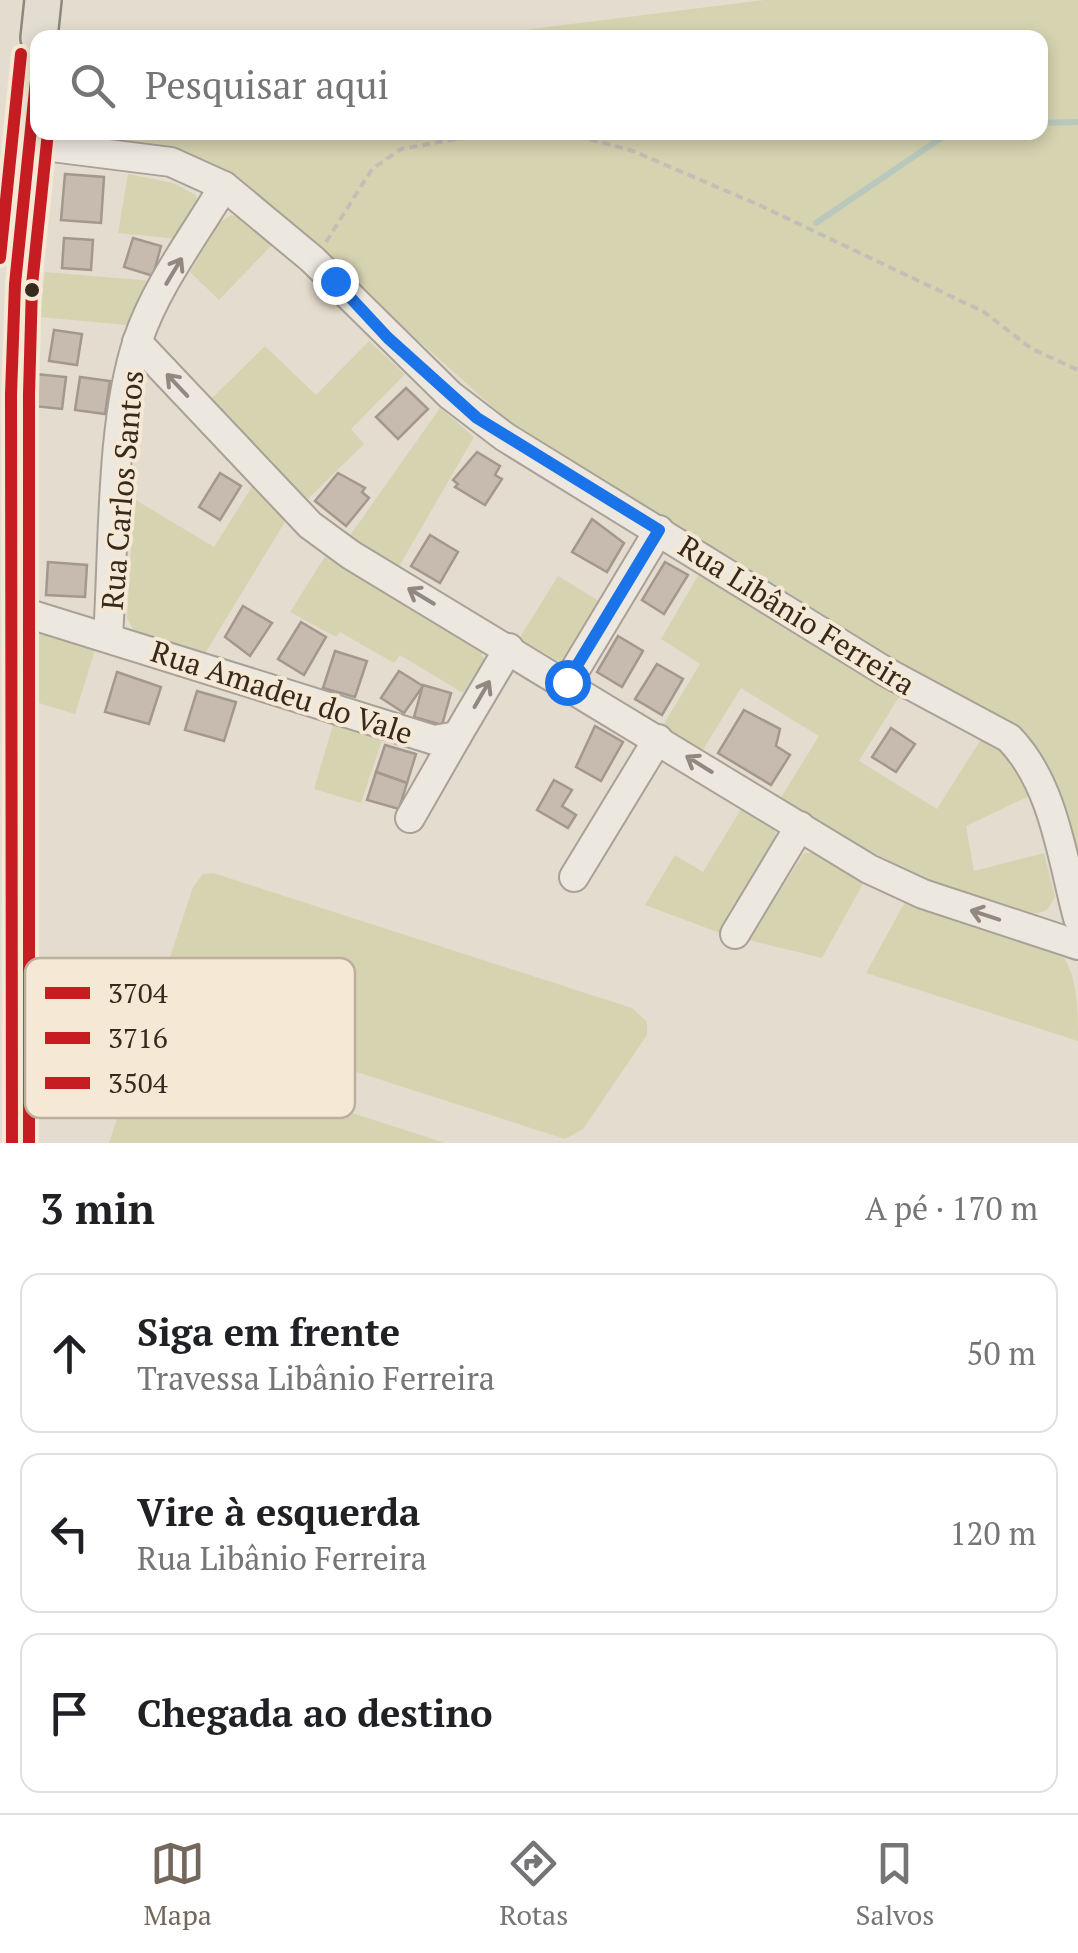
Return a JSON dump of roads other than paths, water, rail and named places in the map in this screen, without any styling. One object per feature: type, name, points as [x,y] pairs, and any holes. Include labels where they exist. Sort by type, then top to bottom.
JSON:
[{"type":"main road","points":[[40,30],[43,1]]},
{"type":"main road","points":[[12,1143],[4,735],[10,608],[6,382],[30,126]]},
{"type":"street","name":"Rua Libânio Ferreira","points":[[28,144],[171,162],[224,186],[312,259],[388,338],[477,418],[902,682],[989,724],[1009,738],[1024,753],[1040,783],[1078,918]]},
{"type":"street","name":"Rua Carlos Santos","points":[[108,637],[123,412],[138,342],[149,313],[224,186]]},
{"type":"street","points":[[138,342],[320,533],[904,887],[1078,945]]},
{"type":"street","points":[[567,682],[659,530]]},
{"type":"street","name":"Rua Amadeu do Vale","points":[[10,608],[434,740],[457,736],[509,648]]},
{"type":"street","points":[[410,818],[457,736]]},
{"type":"street","points":[[574,877],[658,739]]},
{"type":"street","points":[[736,934],[800,826]]},
{"type":"waterway","points":[[1048,123],[1078,122]]},
{"type":"waterway","points":[[816,223],[938,140]]}]
